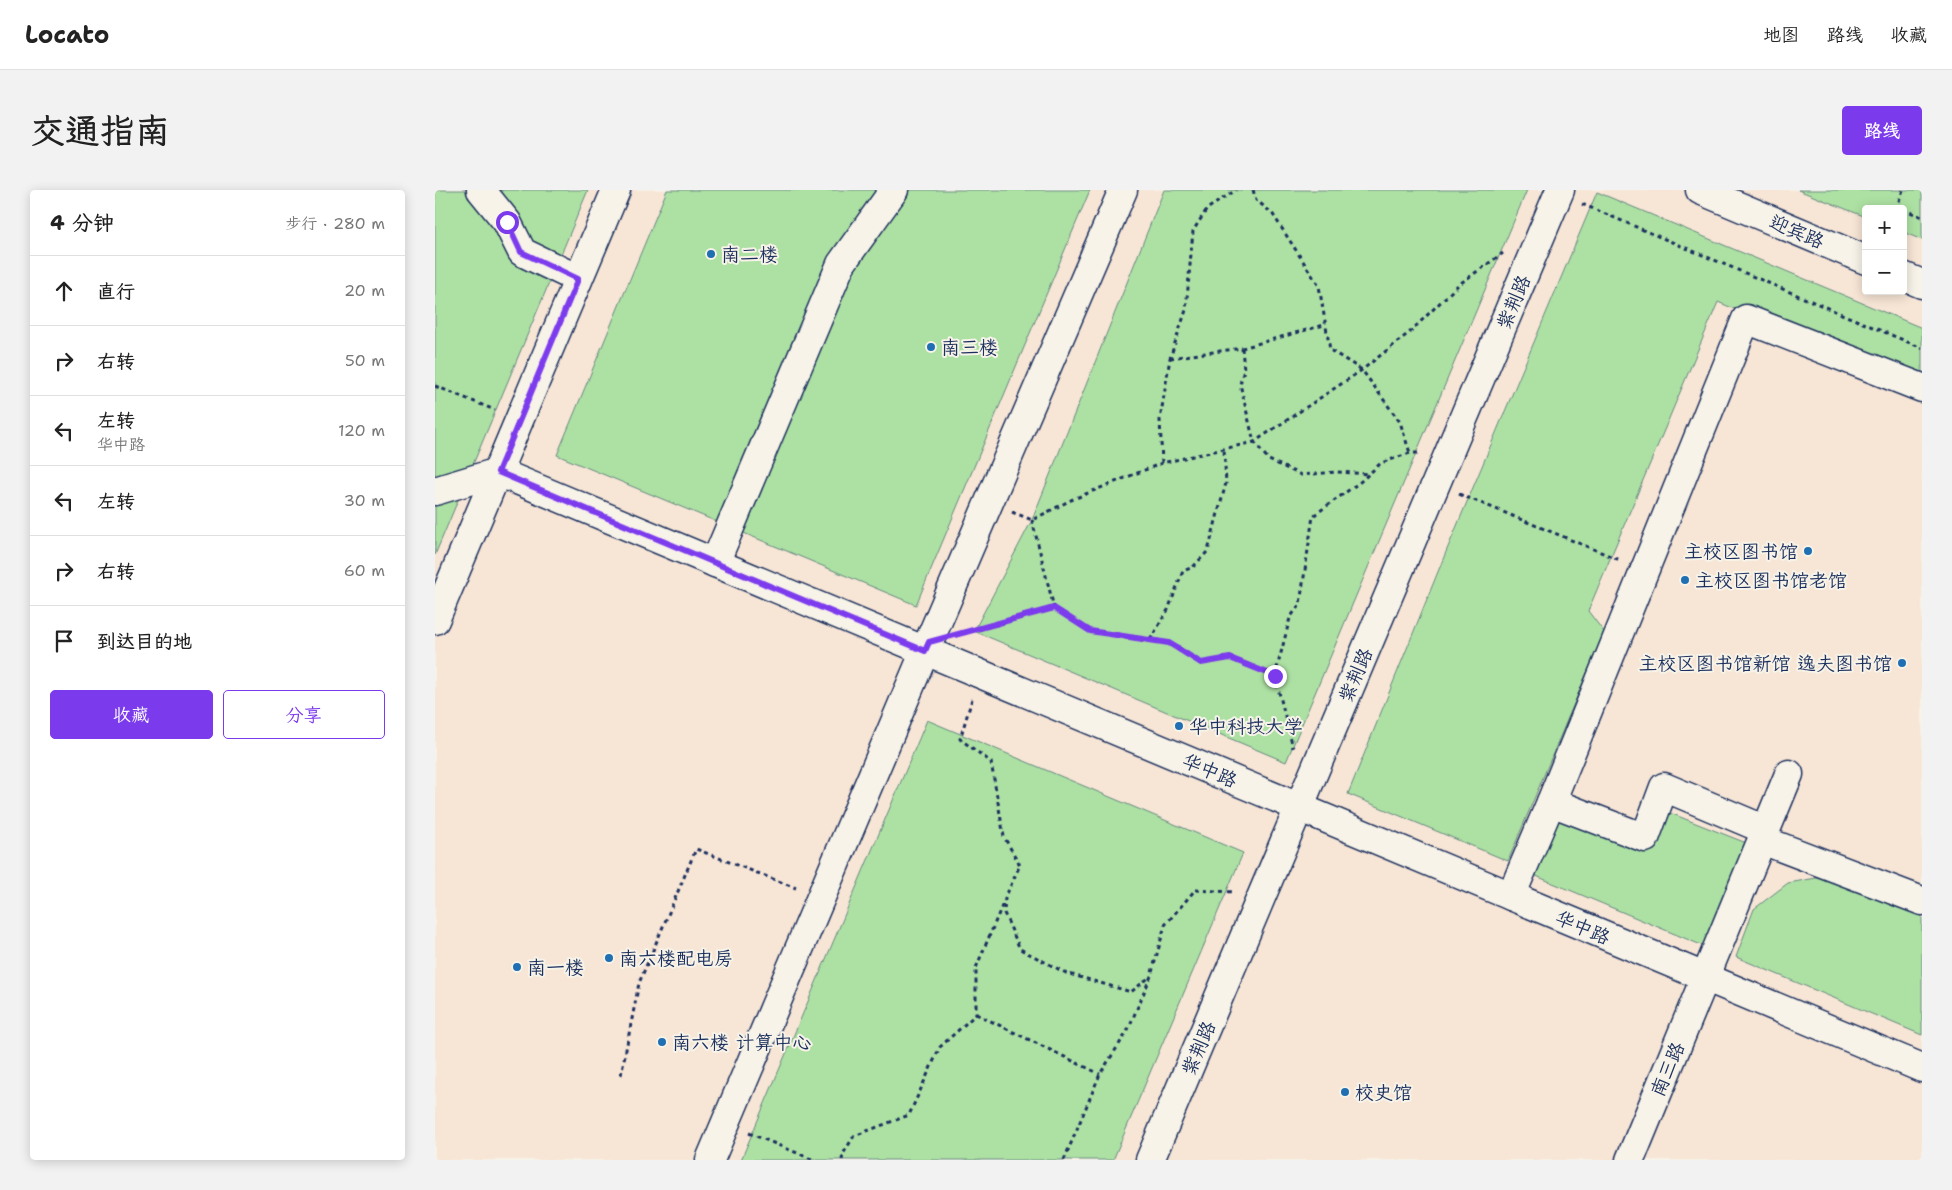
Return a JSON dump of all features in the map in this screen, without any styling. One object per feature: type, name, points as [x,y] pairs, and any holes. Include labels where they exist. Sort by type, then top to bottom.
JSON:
[{"type":"street","points":[[481,190],[507,222],[521,252],[578,279]]},
{"type":"street","points":[[435,620],[616,190]]},
{"type":"street","points":[[715,563],[841,264],[894,190]]},
{"type":"street","points":[[710,1160],[1123,190]]},
{"type":"street","name":"迎宾路","points":[[1700,190],[1862,258]]},
{"type":"street","name":"紫荆路","points":[[1151,1160],[1559,192]]},
{"type":"street","points":[[1907,278],[1922,284]]},
{"type":"street","points":[[1511,896],[1551,802],[1745,319],[1922,388]]},
{"type":"street","points":[[435,491],[498,472]]},
{"type":"street","name":"华中路","points":[[498,472],[715,563],[927,647],[980,674],[1922,1068]]},
{"type":"street","name":"南三路","points":[[1630,1160],[1789,774]]},
{"type":"street","points":[[1551,802],[1645,838],[1664,787],[1764,835],[1922,901]]},
{"type":"path","points":[[1162,463],[1160,420],[1170,358],[1186,310],[1193,230],[1207,209],[1236,190]]},
{"type":"path","points":[[1253,190],[1256,200],[1272,213],[1319,286],[1330,350],[1362,370],[1400,422],[1410,453]]},
{"type":"path","points":[[1897,205],[1903,190]]},
{"type":"path","points":[[1559,192],[1922,348]]},
{"type":"path","points":[[1907,211],[1922,217]]},
{"type":"path","points":[[989,502],[1032,520],[1071,500],[1162,463],[1254,442],[1362,370],[1410,332],[1458,286],[1508,248]]},
{"type":"path","points":[[1170,358],[1242,348],[1325,325]]},
{"type":"path","points":[[1242,348],[1244,370],[1240,384],[1254,442],[1269,460],[1301,474],[1336,472],[1369,474]]},
{"type":"path","points":[[435,386],[519,420]]},
{"type":"path","points":[[1150,640],[1168,610],[1183,572],[1193,568],[1208,551],[1226,483],[1224,449]]},
{"type":"path","points":[[1293,749],[1275,676],[1290,618],[1300,604],[1313,516],[1361,482],[1381,463],[1410,453],[1449,453]]},
{"type":"path","points":[[1436,484],[1644,570]]},
{"type":"path","points":[[1032,520],[1054,608],[1090,631],[1169,643],[1201,663],[1230,658],[1275,676]]},
{"type":"path","points":[[927,647],[1054,608]]},
{"type":"path","points":[[842,1160],[843,1154],[854,1136],[909,1115],[940,1047],[976,1014],[976,968],[1020,865],[1004,836],[991,762],[960,740],[980,674]]},
{"type":"path","points":[[621,1075],[639,983],[696,849],[820,898]]},
{"type":"path","points":[[1064,1160],[1100,1074],[1127,1032],[1151,976],[1165,925],[1195,890],[1263,893]]},
{"type":"path","points":[[1005,898],[1004,914],[1020,949],[1066,973],[1131,992],[1151,976]]},
{"type":"path","points":[[976,1014],[1100,1074]]},
{"type":"path","points":[[725,1123],[814,1160]]},
{"type":"shaded area","name":"华中科技大学","points":[[435,190],[1922,190],[1922,1160],[435,1160]]},
{"type":"green space","points":[[435,190],[588,190],[435,555]]},
{"type":"green space","points":[[667,190],[1090,190],[916,605],[557,455]]},
{"type":"green space","points":[[1164,190],[1527,190],[1286,762],[974,631],[1032,520]]},
{"type":"green space","points":[[1798,190],[1922,190],[1922,240],[1907,234],[1907,205],[1862,205],[1862,215]]},
{"type":"green space","points":[[1597,192],[1922,328],[1922,388],[1718,302],[1588,611],[1604,632],[1508,861],[1348,794],[1446,552]]},
{"type":"green space","points":[[927,720],[1243,853],[1113,1160],[741,1160]]},
{"type":"green space","points":[[1647,804],[1754,846],[1713,950],[1529,873],[1552,814],[1631,845]]},
{"type":"green space","points":[[1822,877],[1922,916],[1922,1035],[1736,957],[1754,909],[1788,883]]},
{"type":"place","name":"南二楼","points":[[711,254]]},
{"type":"place","name":"南三楼","points":[[931,347]]},
{"type":"place","name":"主校区图书馆","points":[[1808,551]]},
{"type":"place","name":"主校区图书馆老馆","points":[[1685,580]]},
{"type":"place","name":"主校区图书馆新馆 逸夫图书馆","points":[[1902,663]]},
{"type":"place","name":"华中科技大学","points":[[1179,726]]},
{"type":"place","name":"南六楼配电房","points":[[609,958]]},
{"type":"place","name":"南一楼","points":[[517,967]]},
{"type":"place","name":"南六楼 计算中心","points":[[662,1042]]},
{"type":"place","name":"校史馆","points":[[1345,1092]]},
{"type":"route","points":[[507,222],[521,252],[578,279],[498,472],[925,651],[929,642],[1054,608],[1090,631],[1169,643],[1201,663],[1230,658],[1275,676]]}]
